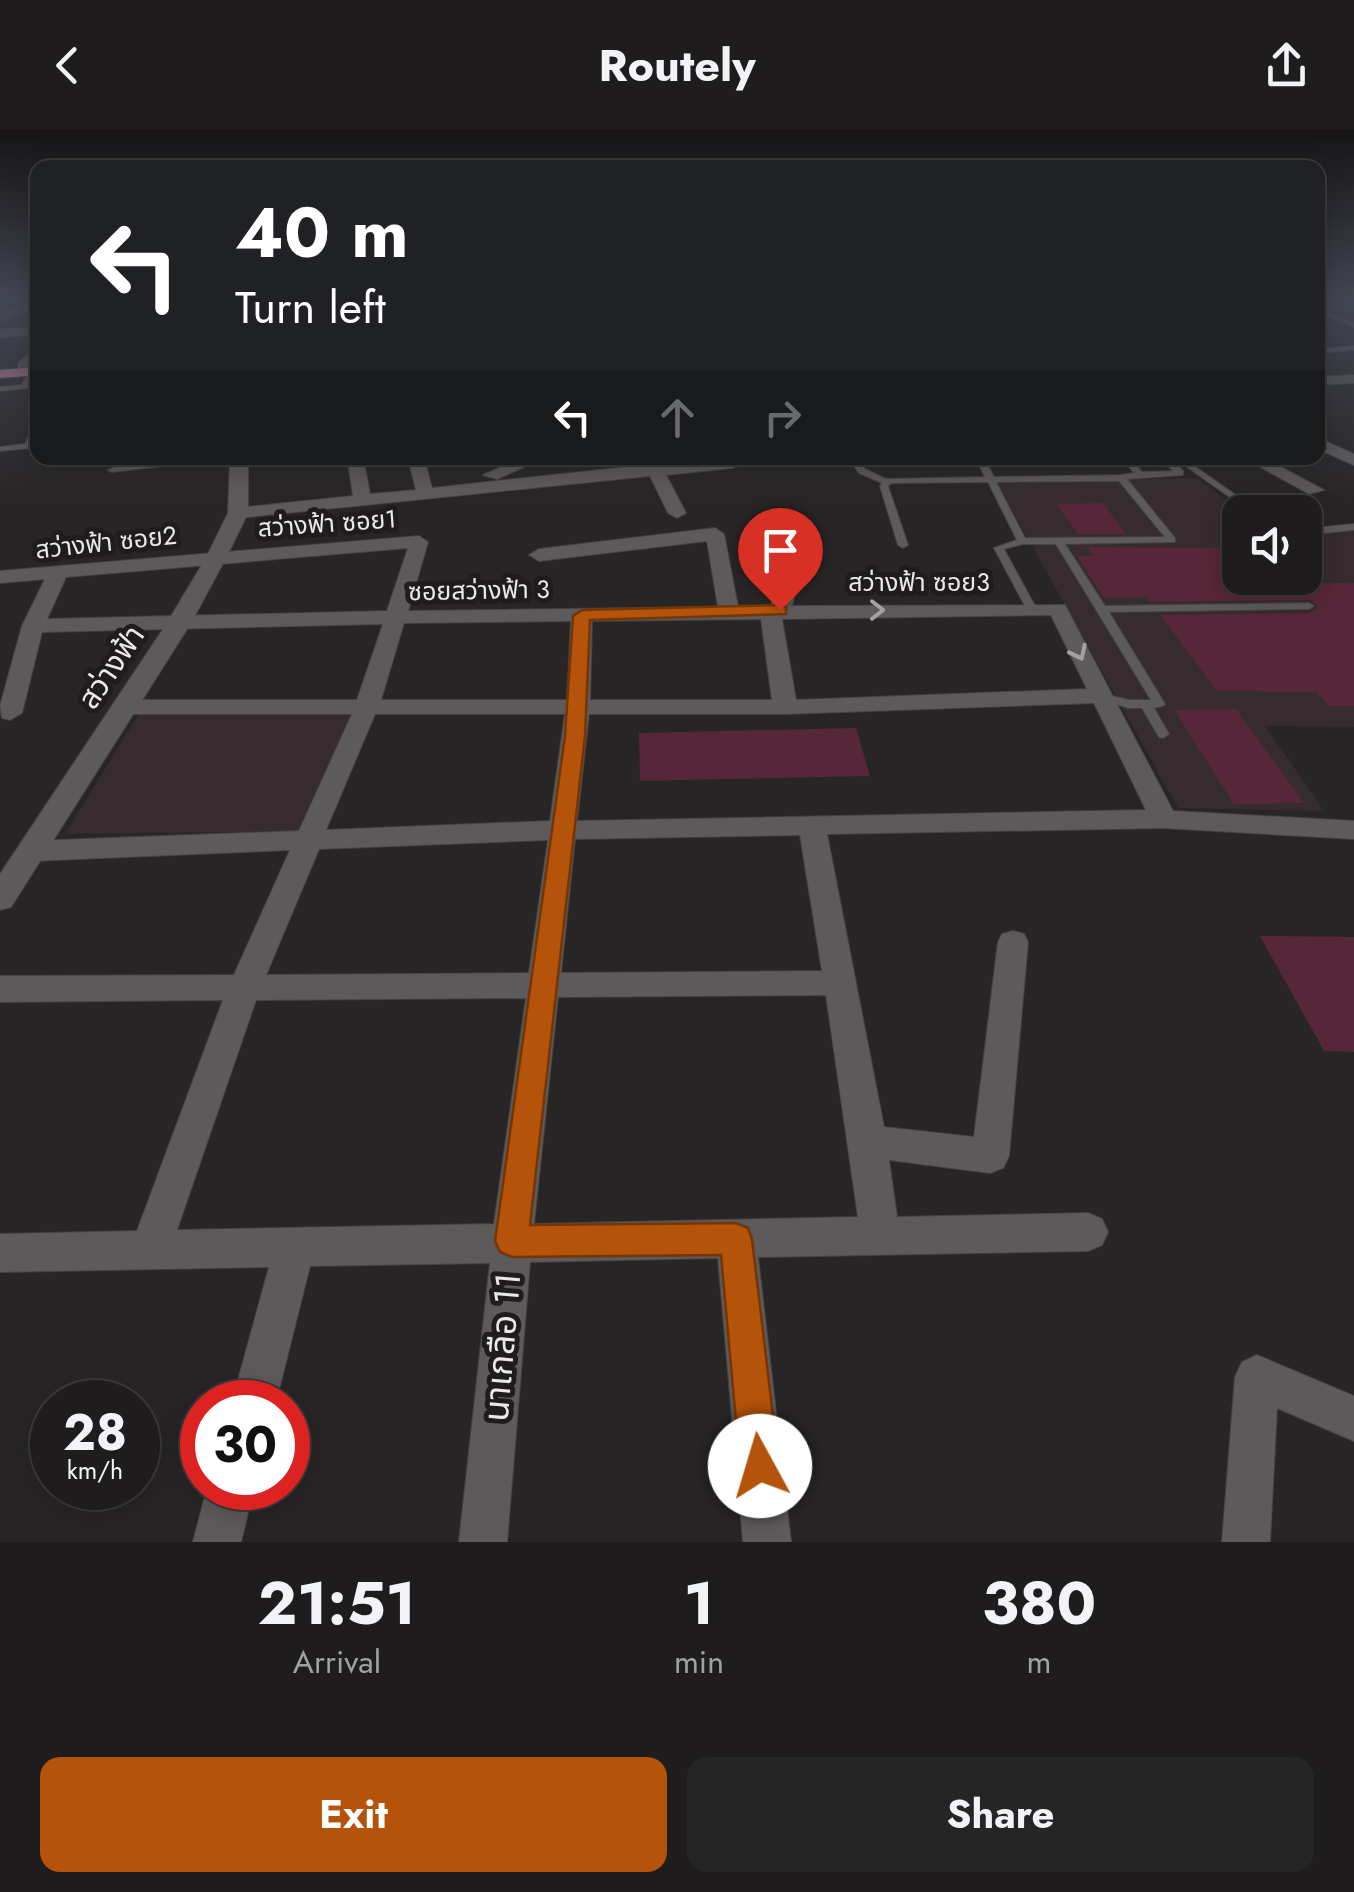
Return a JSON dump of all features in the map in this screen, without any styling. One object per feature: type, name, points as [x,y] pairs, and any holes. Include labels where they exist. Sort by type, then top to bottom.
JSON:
[{"type":"highway","points":[[0,371],[30,368]]},
{"type":"street","points":[[1325,381],[1354,379]]},
{"type":"street","points":[[1325,446],[1354,460]]},
{"type":"street","name":"สว่างฟ้า","points":[[0,899],[180,622],[217,556],[238,513],[239,465]]},
{"type":"street","points":[[356,465],[362,500]]},
{"type":"street","points":[[418,465],[425,493]]},
{"type":"street","points":[[457,490],[516,465]]},
{"type":"street","points":[[534,481],[556,465]]},
{"type":"street","points":[[238,513],[696,465]]},
{"type":"street","points":[[1266,465],[1315,490]]},
{"type":"street","points":[[656,470],[678,513]]},
{"type":"street","points":[[539,556],[715,534],[729,612]]},
{"type":"street","points":[[782,534],[790,575],[775,611],[785,707]]},
{"type":"street","name":"สว่างฟ้า ซอย1","points":[[217,556],[420,542],[398,619]]},
{"type":"street","name":"สว่างฟ้า ซอย2","points":[[0,578],[217,556]]},
{"type":"street","points":[[10,713],[33,626],[58,572]]},
{"type":"street","name":"สว่างฟ้า ซอย3","points":[[775,611],[1026,599],[1058,609],[1100,696]]},
{"type":"street","name":"ซอยสว่างฟ้า 3","points":[[33,626],[775,611]]},
{"type":"street","name":"นาเกลือ 11","points":[[483,1542],[512,1241],[578,705],[582,616]]},
{"type":"street","points":[[150,1251],[243,990],[367,706],[398,619]]},
{"type":"street","points":[[123,708],[785,707],[1100,696],[1164,819]]},
{"type":"street","points":[[31,850],[564,830],[1164,819],[1354,830]]},
{"type":"street","points":[[812,826],[868,1141],[880,1235]]},
{"type":"street","points":[[868,1141],[990,1156],[1013,942]]},
{"type":"street","points":[[0,989],[243,990],[840,982]]},
{"type":"street","points":[[0,1253],[1088,1232]]},
{"type":"street","points":[[736,1239],[768,1542]]},
{"type":"street","points":[[260,1380],[294,1250]]},
{"type":"street","points":[[1246,1542],[1258,1376],[1354,1419]]},
{"type":"street","points":[[216,1542],[225,1510]]},
{"type":"lane","points":[[0,390],[25,387],[30,373]]},
{"type":"lane","points":[[0,449],[28,446],[30,442]]},
{"type":"lane","points":[[112,470],[154,465]]},
{"type":"lane","points":[[857,465],[886,482],[1121,478],[1180,473],[1173,465]]},
{"type":"lane","points":[[984,465],[1022,541]]},
{"type":"lane","points":[[1131,465],[1138,475]]},
{"type":"lane","points":[[1188,465],[1231,495]]},
{"type":"lane","points":[[1026,599],[999,548],[1022,541],[1172,540],[1121,478]]},
{"type":"lane","points":[[886,482],[903,544]]},
{"type":"lane","points":[[1322,530],[1354,527]]},
{"type":"lane","points":[[1060,543],[1102,609],[1164,734]]},
{"type":"lane","points":[[1102,609],[1309,606]]},
{"type":"lane","points":[[1100,696],[1128,704],[1152,704]]},
{"type":"shaded area","points":[[1197,478],[1222,497],[1222,595],[1322,595],[1322,533],[1354,530],[1354,727],[1265,726],[1324,811],[1178,808],[996,481]]},
{"type":"shaded area","points":[[357,711],[308,831],[65,834],[140,712]]},
{"type":"building","points":[[1103,503],[1126,534],[1078,534],[1056,504]]},
{"type":"building","points":[[1087,547],[1222,548],[1222,595],[1322,595],[1322,583],[1354,583],[1354,706],[1329,706],[1316,692],[1217,691],[1160,615],[1309,613],[1318,607],[1311,600],[1150,602],[1147,597],[1104,598],[1077,556],[1093,556]]},
{"type":"building","points":[[1236,709],[1304,803],[1234,804],[1174,710]]},
{"type":"building","points":[[856,728],[870,776],[640,781],[639,733]]},
{"type":"building","points":[[1260,936],[1354,937],[1354,1052],[1324,1051]]},
{"type":"route","points":[[760,1466],[736,1239],[512,1241],[575,736],[582,616],[780,610]]}]
